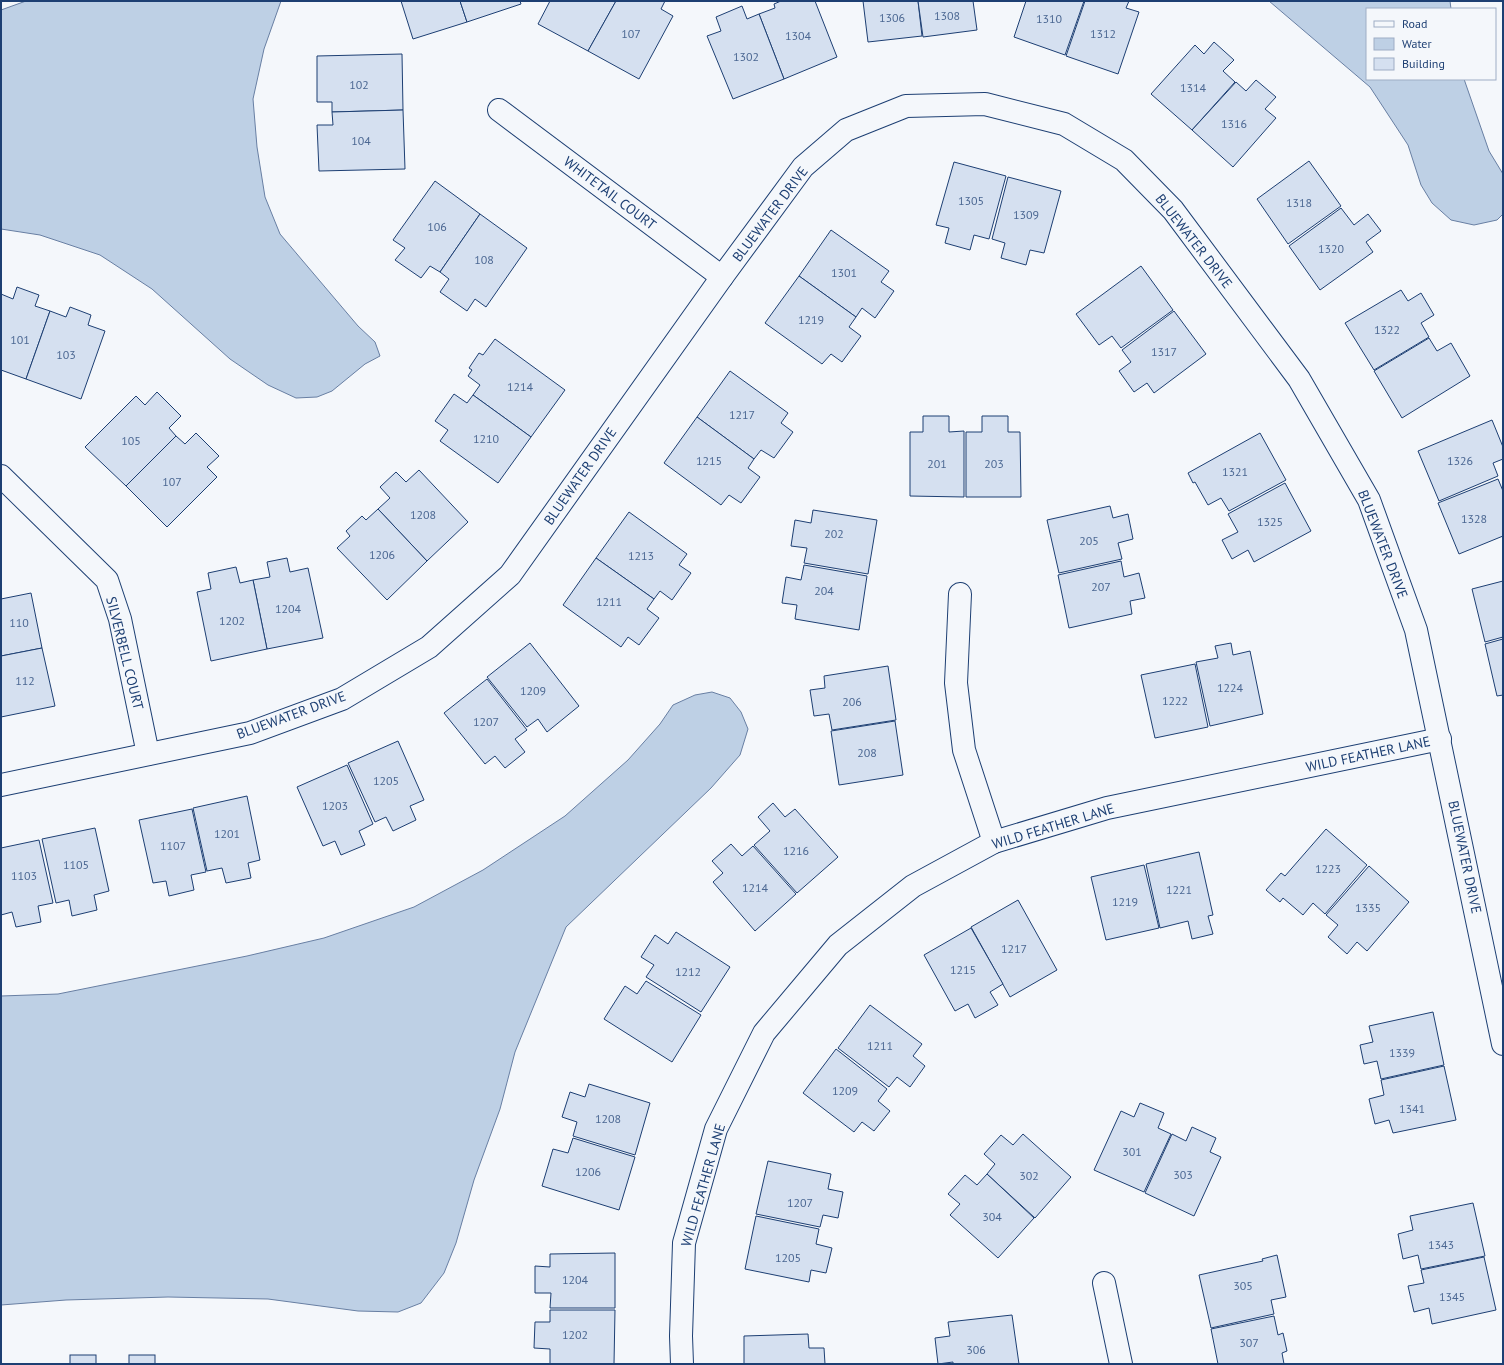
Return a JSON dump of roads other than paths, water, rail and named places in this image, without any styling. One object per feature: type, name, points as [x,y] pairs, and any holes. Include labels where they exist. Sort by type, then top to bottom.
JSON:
[{"type":"street","name":"BLUEWATER DRIVE","points":[[1,785],[250,733],[342,699],[429,647],[510,575],[722,276],[803,168],[846,130],[906,106],[985,104],[1064,124],[1124,160],[1173,210],[1299,379],[1369,500],[1416,630],[1503,1044]]},
{"type":"street","name":"WHITETAIL COURT","points":[[499,110],[722,276]]},
{"type":"street","name":"SILVERBELL COURT","points":[[1,476],[107,580],[120,619],[148,754]]},
{"type":"street","points":[[960,594],[956,684],[964,750],[994,842]]},
{"type":"street","name":"WILD FEATHER LANE","points":[[682,1364],[681,1336],[684,1243],[716,1129],[764,1033],[838,945],[913,886],[994,842],[1107,808],[1440,739]]},
{"type":"street","points":[[1104,1283],[1122,1364]]},
{"type":"water","points":[[26,1],[281,1],[264,49],[253,99],[257,147],[265,197],[280,234],[358,326],[375,342],[380,356],[365,364],[332,391],[317,397],[296,398],[268,385],[230,359],[152,289],[100,255],[40,235],[1,229],[1,10]]},
{"type":"water","points":[[1269,1],[1450,1],[1451,8],[1366,8],[1366,80],[1464,80],[1489,151],[1503,174],[1503,214],[1497,220],[1474,225],[1451,220],[1432,203],[1421,185],[1408,145],[1370,87]]},
{"type":"water","points":[[712,692],[730,698],[741,712],[748,729],[740,755],[711,788],[566,927],[515,1052],[500,1109],[474,1180],[456,1243],[444,1273],[421,1303],[398,1312],[358,1311],[268,1299],[168,1297],[66,1300],[1,1305],[1,996],[58,994],[247,956],[324,938],[414,907],[483,870],[565,816],[628,760],[660,724],[673,705],[695,695]]}]
